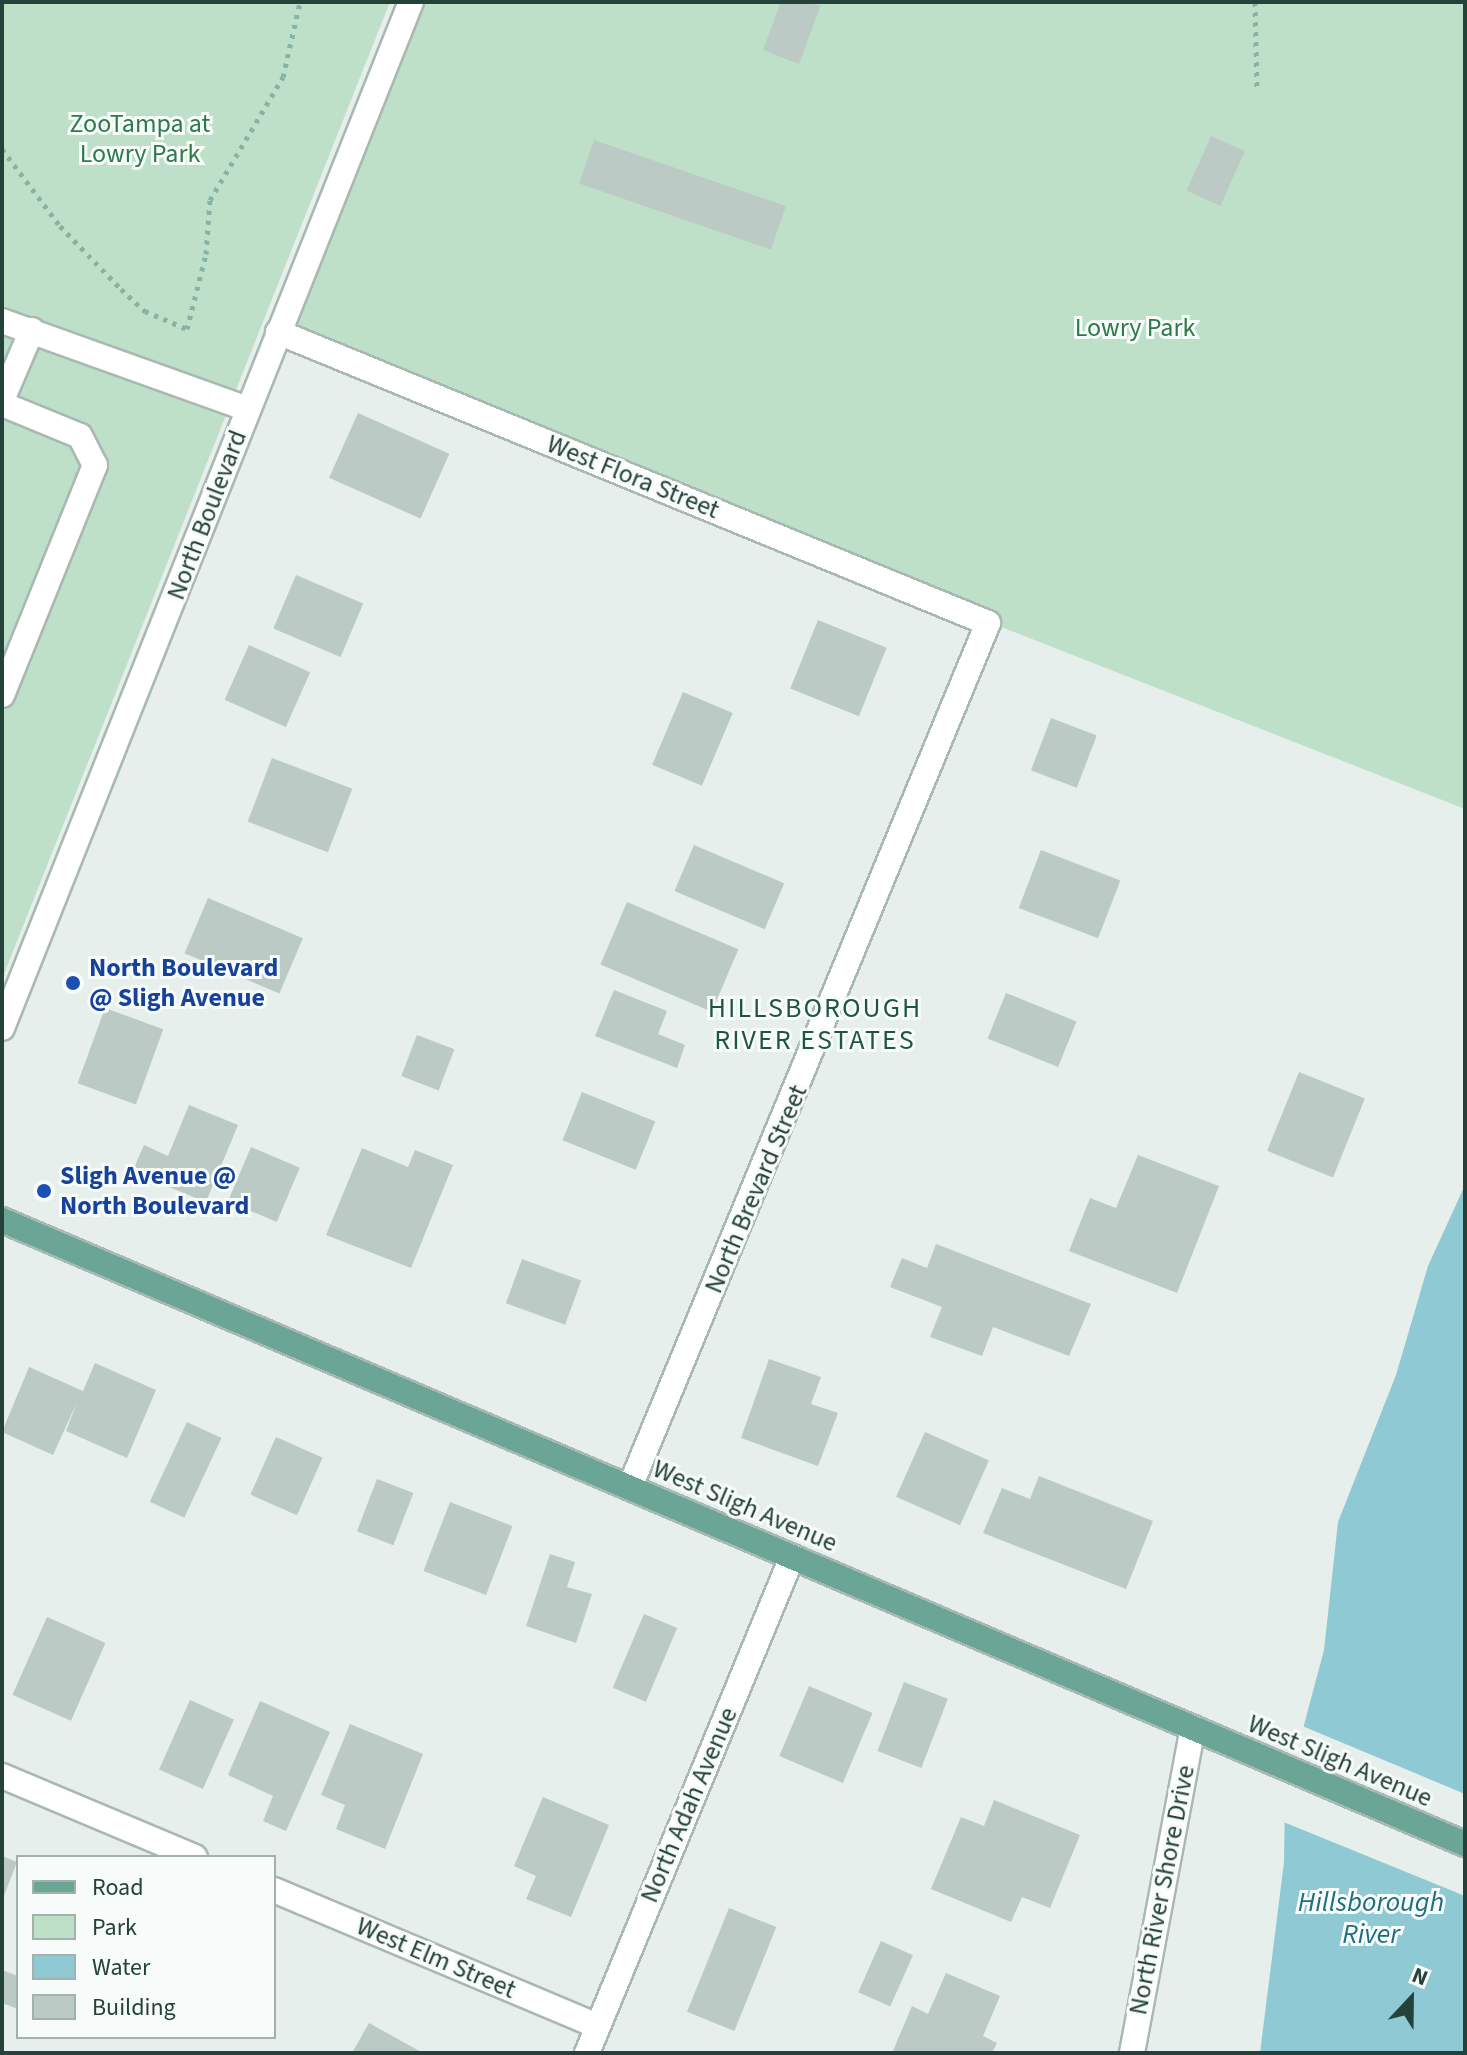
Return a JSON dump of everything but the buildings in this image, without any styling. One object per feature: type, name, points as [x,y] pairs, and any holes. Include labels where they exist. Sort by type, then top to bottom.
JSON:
[{"type":"main road","name":"West Sligh Avenue","points":[[2,1220],[1465,1844]]},
{"type":"street","name":"North Boulevard","points":[[2,1028],[411,2]]},
{"type":"street","points":[[2,321],[248,409]]},
{"type":"street","points":[[2,695],[95,465],[80,436],[2,402],[32,330]]},
{"type":"street","name":"West Flora Street","points":[[278,332],[988,623]]},
{"type":"street","name":"North Brevard Street","points":[[630,1487],[988,623]]},
{"type":"street","name":"North Adah Avenue","points":[[587,2053],[792,1557]]},
{"type":"street","name":"North River Shore Drive","points":[[1132,2053],[1193,1728]]},
{"type":"street","points":[[2,1776],[190,1855]]},
{"type":"street","name":"West Elm Street","points":[[276,1891],[597,2026]]},
{"type":"path","points":[[2,149],[60,226],[121,289],[145,311],[187,329],[206,254],[210,200],[283,77],[300,2]]},
{"type":"path","points":[[1255,2],[1257,87]]},
{"type":"green space","name":"ZooTampa at Lowry Park","points":[[2,2],[390,2],[2,979]]},
{"type":"green space","name":"Lowry Park","points":[[426,2],[1465,2],[1465,809],[286,346]]},
{"type":"water","name":"Hillsborough River","points":[[1465,1185],[1465,2053],[1260,2053],[1284,1862],[1285,1796],[1324,1650],[1338,1522],[1396,1375],[1428,1266]]},
{"type":"pier","points":[[1300,1725],[1465,1794],[1465,1896],[1281,1821],[1281,1795]]},
{"type":"place","name":"North Boulevard @ Sligh Avenue","points":[[73,983]]},
{"type":"place","name":"Sligh Avenue @ North Boulevard","points":[[44,1191]]},
{"type":"district","name":"HILLSBOROUGH RIVER ESTATES","points":[[815,1024]]}]
